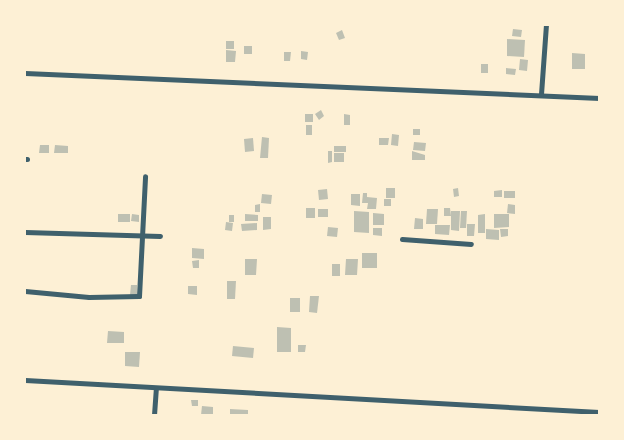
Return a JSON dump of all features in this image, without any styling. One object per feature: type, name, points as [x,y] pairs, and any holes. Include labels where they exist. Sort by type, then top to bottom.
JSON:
[{"type":"street","points":[[541,94],[546,25]]},
{"type":"street","points":[[25,73],[599,98]]},
{"type":"street","points":[[25,291],[135,298],[140,293],[145,176]]},
{"type":"street","points":[[25,232],[160,236]]},
{"type":"street","points":[[402,239],[471,244]]},
{"type":"street","points":[[25,380],[599,412]]},
{"type":"street","points":[[154,415],[156,388]]},
{"type":"street","points":[[516,407],[516,415]]},
{"type":"building","points":[[513,29],[522,30],[521,37],[512,36]]},
{"type":"building","points":[[342,30],[345,38],[339,40],[336,33]]},
{"type":"building","points":[[507,39],[525,40],[524,57],[507,56]]},
{"type":"building","points":[[226,41],[234,41],[234,49],[226,49]]},
{"type":"building","points":[[244,46],[252,46],[252,54],[244,54]]},
{"type":"building","points":[[226,50],[236,51],[235,62],[226,62]]},
{"type":"building","points":[[301,51],[308,52],[307,60],[301,59]]},
{"type":"building","points":[[284,52],[291,52],[290,61],[284,61]]},
{"type":"building","points":[[572,53],[585,54],[585,69],[572,69]]},
{"type":"building","points":[[520,59],[528,60],[527,71],[519,70]]},
{"type":"building","points":[[481,64],[488,64],[488,73],[481,73]]},
{"type":"building","points":[[506,68],[516,69],[515,75],[506,74]]},
{"type":"building","points":[[321,110],[324,116],[319,120],[315,114]]},
{"type":"building","points":[[305,114],[313,114],[313,122],[305,122]]},
{"type":"building","points":[[344,114],[350,115],[350,125],[344,125]]},
{"type":"building","points":[[306,125],[312,125],[312,135],[306,135]]},
{"type":"building","points":[[413,129],[420,129],[420,135],[413,135]]},
{"type":"building","points":[[392,134],[399,135],[398,146],[391,145]]},
{"type":"building","points":[[262,137],[269,138],[268,158],[260,158]]},
{"type":"building","points":[[253,138],[254,151],[245,152],[244,139]]},
{"type":"building","points":[[379,138],[389,138],[388,145],[379,145]]},
{"type":"building","points":[[414,142],[426,143],[425,151],[413,150]]},
{"type":"building","points":[[40,145],[49,145],[49,153],[39,153]]},
{"type":"building","points":[[55,145],[68,146],[68,153],[54,153]]},
{"type":"building","points":[[334,146],[346,146],[346,152],[334,152]]},
{"type":"building","points":[[328,151],[332,151],[332,162],[328,163]]},
{"type":"building","points":[[412,151],[425,155],[425,160],[412,160]]},
{"type":"building","points":[[334,153],[344,153],[344,162],[334,162]]},
{"type":"building","points":[[386,188],[395,188],[395,198],[386,198]]},
{"type":"building","points":[[458,188],[459,196],[454,197],[453,189]]},
{"type":"building","points":[[327,189],[328,199],[319,200],[318,190]]},
{"type":"building","points":[[502,190],[502,197],[494,197],[494,191]]},
{"type":"building","points":[[504,191],[515,191],[515,198],[504,198]]},
{"type":"building","points":[[363,193],[367,193],[367,197],[377,198],[376,209],[367,209],[368,203],[362,203]]},
{"type":"building","points":[[262,194],[272,195],[271,204],[261,203]]},
{"type":"building","points":[[351,194],[360,194],[360,206],[351,205]]},
{"type":"building","points":[[384,199],[391,199],[391,206],[384,206]]},
{"type":"building","points":[[260,204],[260,212],[255,212],[255,205]]},
{"type":"building","points":[[508,204],[515,205],[515,214],[507,213]]},
{"type":"building","points":[[306,208],[315,208],[315,218],[306,218]]},
{"type":"building","points":[[444,208],[450,208],[451,216],[444,216]]},
{"type":"building","points":[[318,209],[328,209],[328,217],[318,217]]},
{"type":"building","points":[[427,209],[438,209],[437,224],[426,224]]},
{"type":"building","points":[[354,211],[369,212],[369,233],[354,232]]},
{"type":"building","points":[[451,211],[460,211],[459,231],[451,230]]},
{"type":"building","points":[[461,211],[467,211],[466,228],[460,228]]},
{"type":"building","points":[[373,213],[384,214],[384,225],[373,225]]},
{"type":"building","points":[[118,214],[130,214],[130,222],[118,222]]},
{"type":"building","points":[[132,214],[139,215],[139,222],[131,221]]},
{"type":"building","points":[[245,214],[258,215],[258,221],[245,221]]},
{"type":"building","points":[[485,214],[485,233],[478,233],[478,215]]},
{"type":"building","points":[[494,214],[509,214],[509,227],[494,228]]},
{"type":"building","points":[[229,215],[234,215],[234,222],[229,222]]},
{"type":"building","points":[[263,217],[271,217],[271,229],[263,230]]},
{"type":"building","points":[[415,218],[423,219],[423,229],[414,229]]},
{"type":"building","points":[[226,222],[233,223],[232,231],[225,230]]},
{"type":"building","points":[[257,223],[257,230],[242,231],[241,224]]},
{"type":"building","points":[[467,224],[475,224],[474,236],[467,236]]},
{"type":"building","points":[[435,225],[450,225],[449,235],[435,234]]},
{"type":"building","points":[[328,227],[338,228],[337,237],[327,236]]},
{"type":"building","points":[[373,228],[382,228],[382,236],[373,235]]},
{"type":"building","points":[[486,229],[499,230],[499,240],[486,239]]},
{"type":"building","points":[[500,229],[508,229],[508,236],[501,237]]},
{"type":"building","points":[[192,248],[204,249],[204,259],[192,258]]},
{"type":"building","points":[[362,253],[377,253],[377,268],[362,268]]},
{"type":"building","points":[[245,259],[257,259],[256,275],[245,275]]},
{"type":"building","points":[[346,259],[358,259],[357,275],[345,275]]},
{"type":"building","points":[[199,260],[199,268],[193,268],[192,261]]},
{"type":"building","points":[[332,264],[340,264],[340,276],[332,276]]},
{"type":"building","points":[[227,281],[236,281],[235,299],[227,299]]},
{"type":"building","points":[[131,285],[137,285],[137,295],[130,295]]},
{"type":"building","points":[[188,286],[197,286],[197,295],[188,294]]},
{"type":"building","points":[[310,296],[319,296],[317,313],[309,312]]},
{"type":"building","points":[[290,298],[300,298],[300,312],[290,312]]},
{"type":"building","points":[[277,327],[291,328],[291,352],[277,352]]},
{"type":"building","points":[[108,331],[124,332],[124,343],[107,343]]},
{"type":"building","points":[[298,345],[306,345],[305,352],[298,352]]},
{"type":"building","points":[[233,346],[254,348],[253,358],[232,356]]},
{"type":"building","points":[[125,352],[140,352],[139,367],[125,366]]},
{"type":"building","points":[[191,400],[198,400],[198,406],[192,406]]},
{"type":"building","points":[[202,406],[213,407],[213,415],[201,415]]},
{"type":"building","points":[[230,409],[248,410],[248,415],[230,415]]}]
